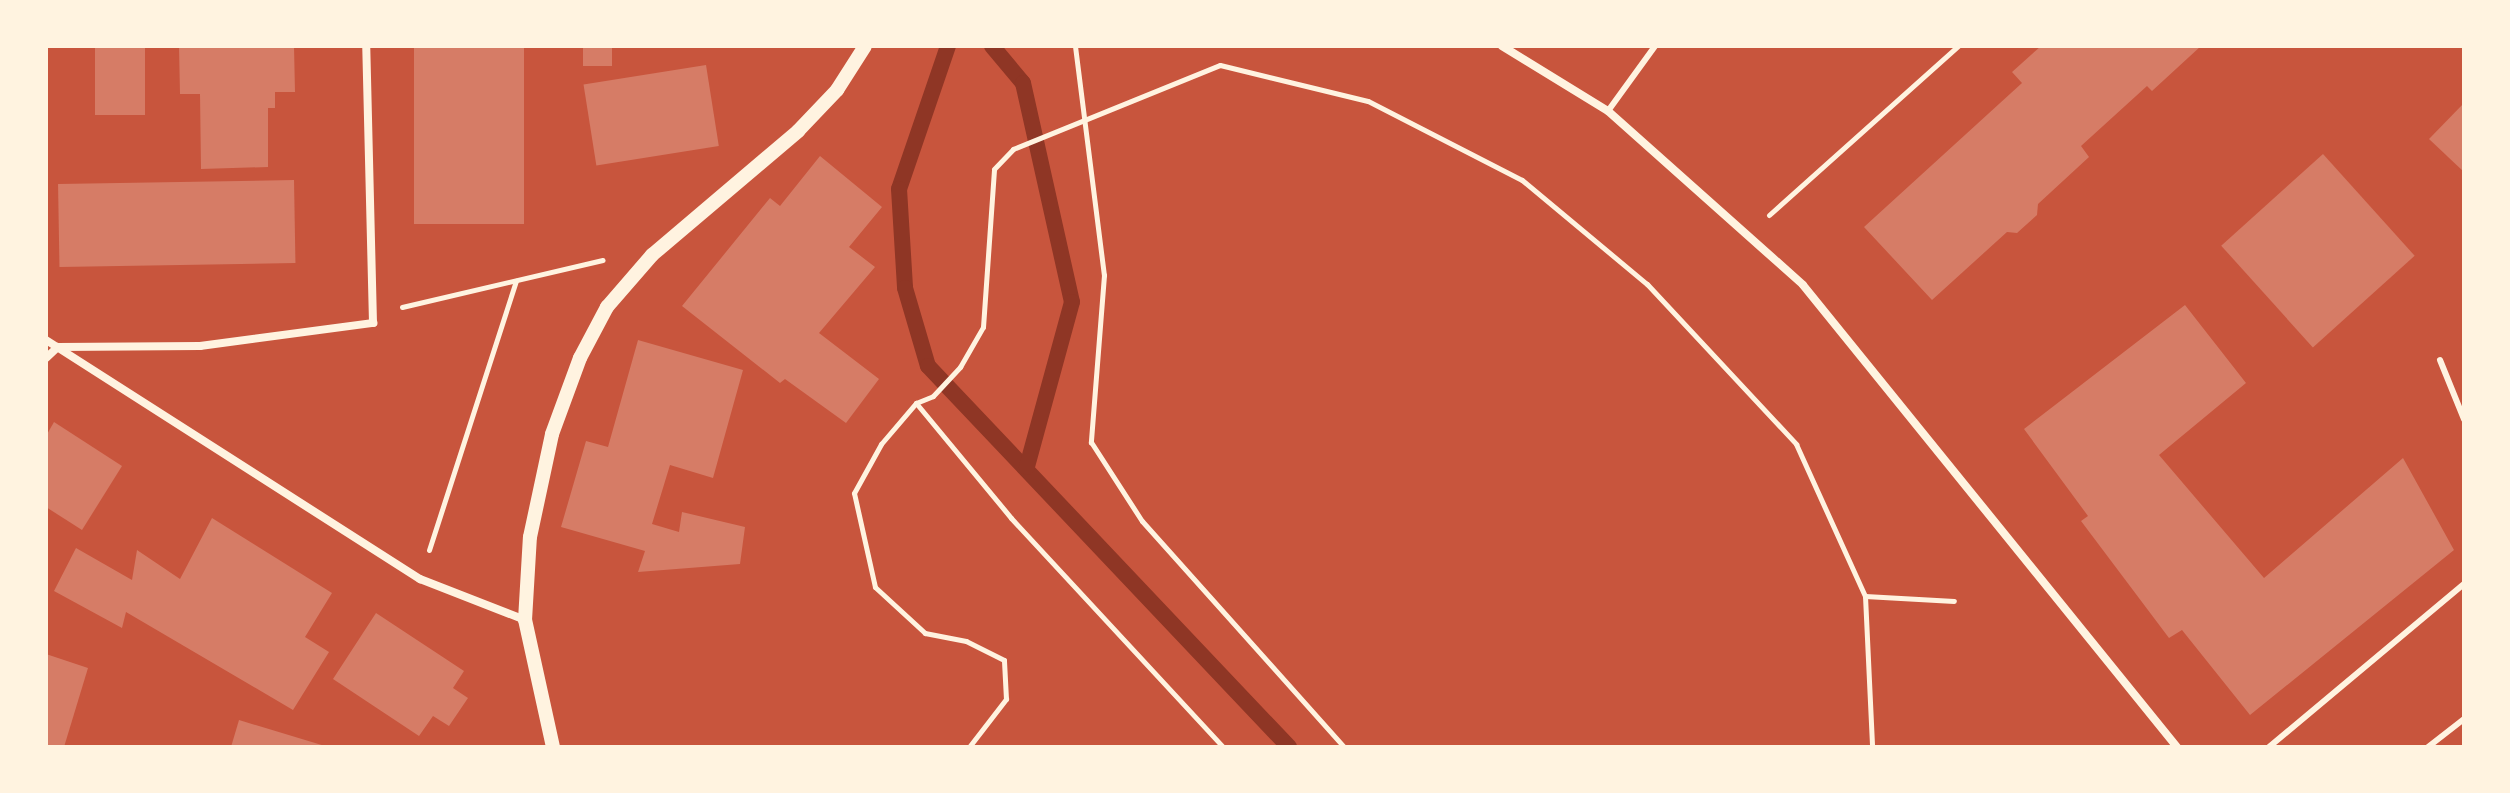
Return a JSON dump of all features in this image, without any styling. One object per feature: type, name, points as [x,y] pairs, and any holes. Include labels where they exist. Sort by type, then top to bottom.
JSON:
[{"type":"street","points":[[46,358],[58,347],[200,346],[373,323],[366,46]]},
{"type":"street","points":[[553,747],[525,620],[530,537],[552,434],[580,358],[607,307],[652,255],[798,131],[837,90],[865,46]]},
{"type":"street","points":[[1502,46],[1608,111],[1803,285],[2177,747]]},
{"type":"street","points":[[46,340],[420,579],[525,620]]},
{"type":"lane","points":[[1608,111],[1655,46]]},
{"type":"lane","points":[[2440,360],[2464,419]]},
{"type":"lane","points":[[2269,747],[2464,584]]},
{"type":"lane","points":[[2428,747],[2464,719]]},
{"type":"path","points":[[1075,46],[1104,275],[1091,442],[1142,521],[1344,747]]},
{"type":"path","points":[[1747,234],[1958,46]]},
{"type":"path","points":[[969,747],[1006,699],[1004,660],[966,641],[925,633],[875,587],[854,493],[881,444],[916,403],[933,396],[960,367],[983,327],[994,169],[1013,149],[1220,65],[1368,101],[1522,180],[1647,284],[1796,444],[1865,596],[1872,747]]},
{"type":"path","points":[[371,314],[617,257],[652,255]]},
{"type":"path","points":[[420,579],[516,281]]},
{"type":"path","points":[[916,403],[1011,518],[1223,747]]},
{"type":"path","points":[[1865,596],[1954,601]]},
{"type":"building","points":[[95,46],[145,46],[145,115],[95,115]]},
{"type":"building","points":[[179,46],[294,46],[295,92],[275,92],[275,108],[268,108],[268,167],[201,169],[200,94],[180,94]]},
{"type":"building","points":[[414,46],[524,46],[524,224],[414,224]]},
{"type":"building","points":[[583,46],[612,46],[612,66],[583,66]]},
{"type":"building","points":[[2041,46],[2201,46],[2152,91],[2147,86],[2081,146],[2089,157],[2038,204],[2037,215],[2017,233],[2007,232],[1932,300],[1864,227],[2022,83],[2012,72]]},
{"type":"building","points":[[706,65],[719,146],[596,165],[584,84]]},
{"type":"building","points":[[2464,103],[2464,172],[2429,139]]},
{"type":"building","points":[[2323,154],[2415,256],[2313,347],[2221,246]]},
{"type":"building","points":[[820,156],[882,207],[849,247],[875,267],[819,333],[879,379],[846,423],[785,379],[780,383],[682,306],[770,198],[780,206]]},
{"type":"building","points":[[294,180],[295,263],[59,267],[58,184]]},
{"type":"building","points":[[2185,305],[2246,383],[2159,455],[2264,578],[2403,458],[2454,550],[2250,715],[2182,630],[2169,638],[2081,521],[2088,516],[2024,429]]},
{"type":"building","points":[[638,340],[743,370],[713,478],[670,465],[652,524],[679,532],[682,512],[745,527],[740,564],[638,572],[645,551],[561,527],[586,441],[608,447]]},
{"type":"building","points":[[54,422],[122,466],[82,530],[46,507],[46,436]]},
{"type":"building","points":[[212,518],[332,593],[305,637],[329,652],[293,710],[126,612],[122,628],[54,591],[76,548],[132,580],[137,550],[180,579]]},
{"type":"building","points":[[376,613],[464,671],[453,688],[468,698],[449,726],[433,716],[419,736],[333,679]]},
{"type":"building","points":[[46,654],[88,668],[64,747],[46,747]]},
{"type":"building","points":[[239,720],[325,746],[325,747],[231,747]]},
{"type":"waterway","points":[[948,46],[899,189],[905,288],[928,366],[1289,747]]},
{"type":"waterway","points":[[992,46],[1023,83],[1072,302],[1027,467]]}]
